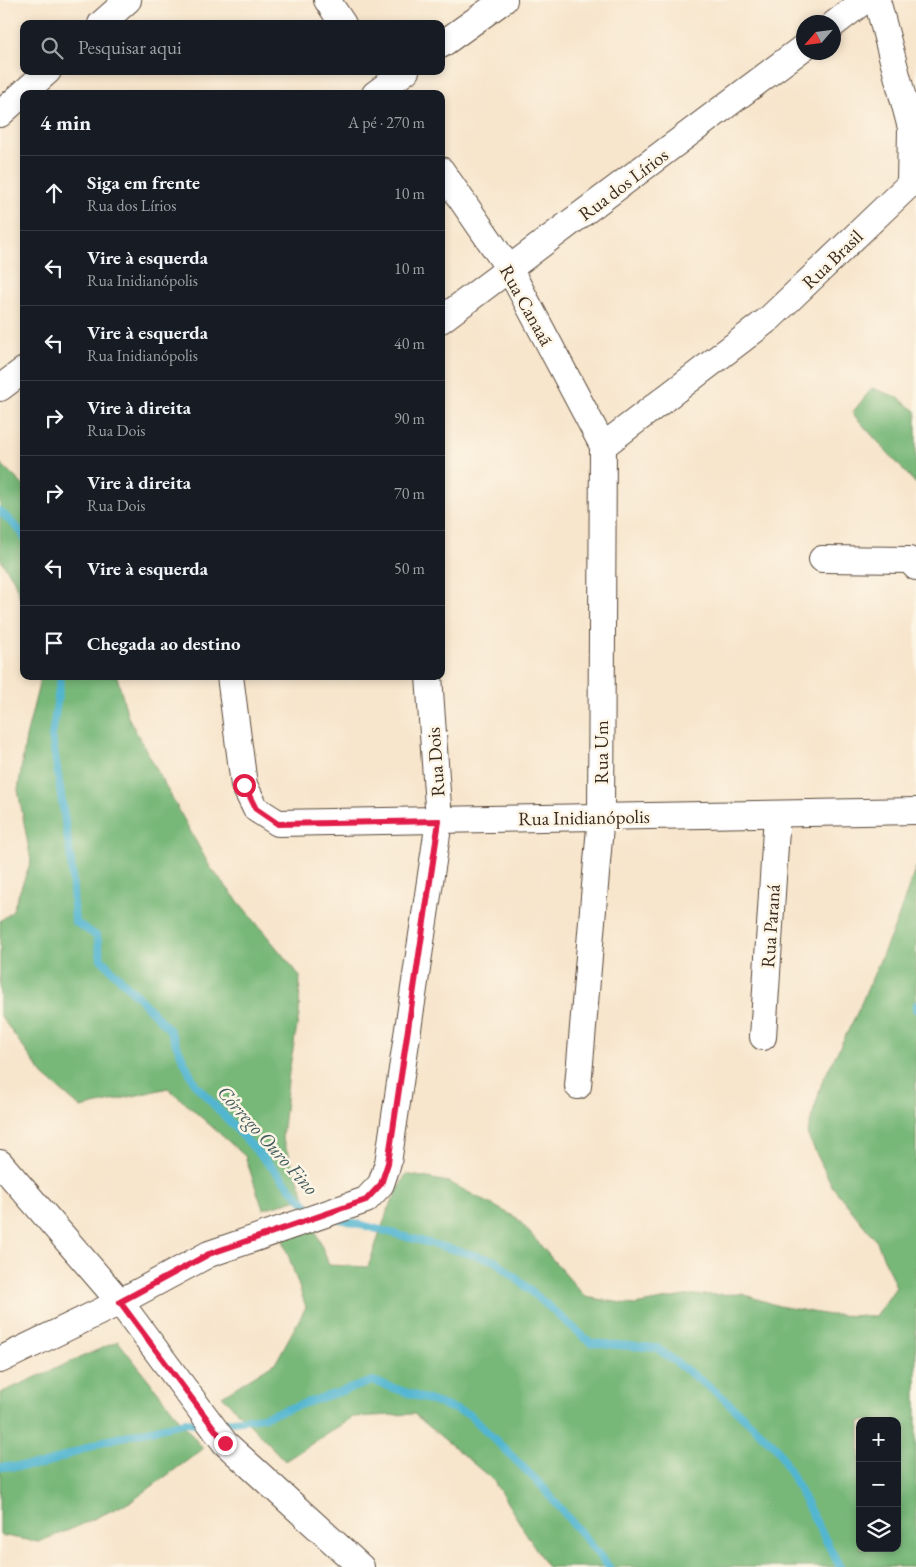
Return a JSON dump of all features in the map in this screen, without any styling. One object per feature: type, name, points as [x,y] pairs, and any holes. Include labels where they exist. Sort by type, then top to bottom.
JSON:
[{"type":"street","points":[[106,20],[128,0]]},
{"type":"street","points":[[327,0],[340,20]]},
{"type":"street","points":[[445,42],[504,0]]},
{"type":"street","points":[[841,19],[866,0]]},
{"type":"street","name":"Rua Brasil","points":[[603,446],[770,318],[910,184],[911,128],[877,0]]},
{"type":"street","name":"Rua dos Lírios","points":[[445,317],[796,53]]},
{"type":"street","points":[[27,90],[44,75]]},
{"type":"street","points":[[381,86],[399,75]]},
{"type":"street","points":[[0,114],[20,96]]},
{"type":"street","name":"Rua Canaaã","points":[[445,176],[510,270],[603,446]]},
{"type":"street","points":[[0,388],[20,373]]},
{"type":"street","name":"Rua Um","points":[[578,1086],[601,815],[603,446]]},
{"type":"street","points":[[822,559],[909,560],[916,567]]},
{"type":"street","name":"Rua Inidianópolis","points":[[231,680],[244,785],[256,809],[278,824],[601,815],[916,811]]},
{"type":"street","name":"Rua Dois","points":[[0,1360],[120,1302],[209,1254],[366,1200],[381,1184],[388,1163],[439,821],[429,680]]},
{"type":"street","name":"Rua Paraná","points":[[763,1037],[777,814]]},
{"type":"street","points":[[0,1163],[120,1302],[225,1443],[345,1563]]},
{"type":"green space","points":[[872,388],[897,397],[916,411],[916,484],[852,413]]},
{"type":"green space","points":[[0,463],[20,482],[20,597],[14,580],[0,559]]},
{"type":"green space","points":[[40,680],[118,680],[128,717],[210,867],[300,976],[299,1015],[289,1072],[282,1138],[305,1197],[263,1209],[245,1156],[168,1088],[81,1108],[43,1075],[0,1015],[0,921],[12,912],[31,861],[18,790],[26,737]]},
{"type":"green space","points":[[916,867],[916,1567],[547,1567],[493,1480],[414,1414],[353,1417],[285,1461],[222,1396],[276,1362],[306,1307],[283,1240],[315,1229],[329,1265],[368,1267],[387,1212],[406,1174],[449,1182],[517,1218],[585,1297],[634,1305],[690,1295],[742,1294],[779,1306],[829,1315],[876,1316],[896,1287],[877,1242],[832,1186],[807,1134],[822,1082],[856,1015],[895,926]]},
{"type":"green space","points":[[118,1341],[203,1449],[132,1501],[74,1528],[38,1542],[0,1535],[0,1393]]},
{"type":"waterway","name":"Córrego Ouro Fino","points":[[0,511],[20,531]]},
{"type":"waterway","name":"Córrego Ouro Fino","points":[[60,680],[52,736],[71,860],[75,922],[97,936],[101,959],[169,1029],[195,1084],[313,1212]]},
{"type":"waterway","name":"Córrego Ouro Fino","points":[[336,1218],[496,1261],[591,1343],[657,1348],[720,1395],[777,1448],[840,1567]]},
{"type":"waterway","points":[[218,1423],[263,1417],[373,1381],[469,1414],[541,1485],[609,1567]]},
{"type":"waterway","points":[[0,1467],[42,1465],[104,1441],[186,1422],[204,1424]]},
{"type":"route","points":[[225,1443],[120,1302],[209,1254],[366,1200],[381,1184],[388,1163],[439,821],[278,824],[256,809],[244,785]]}]
